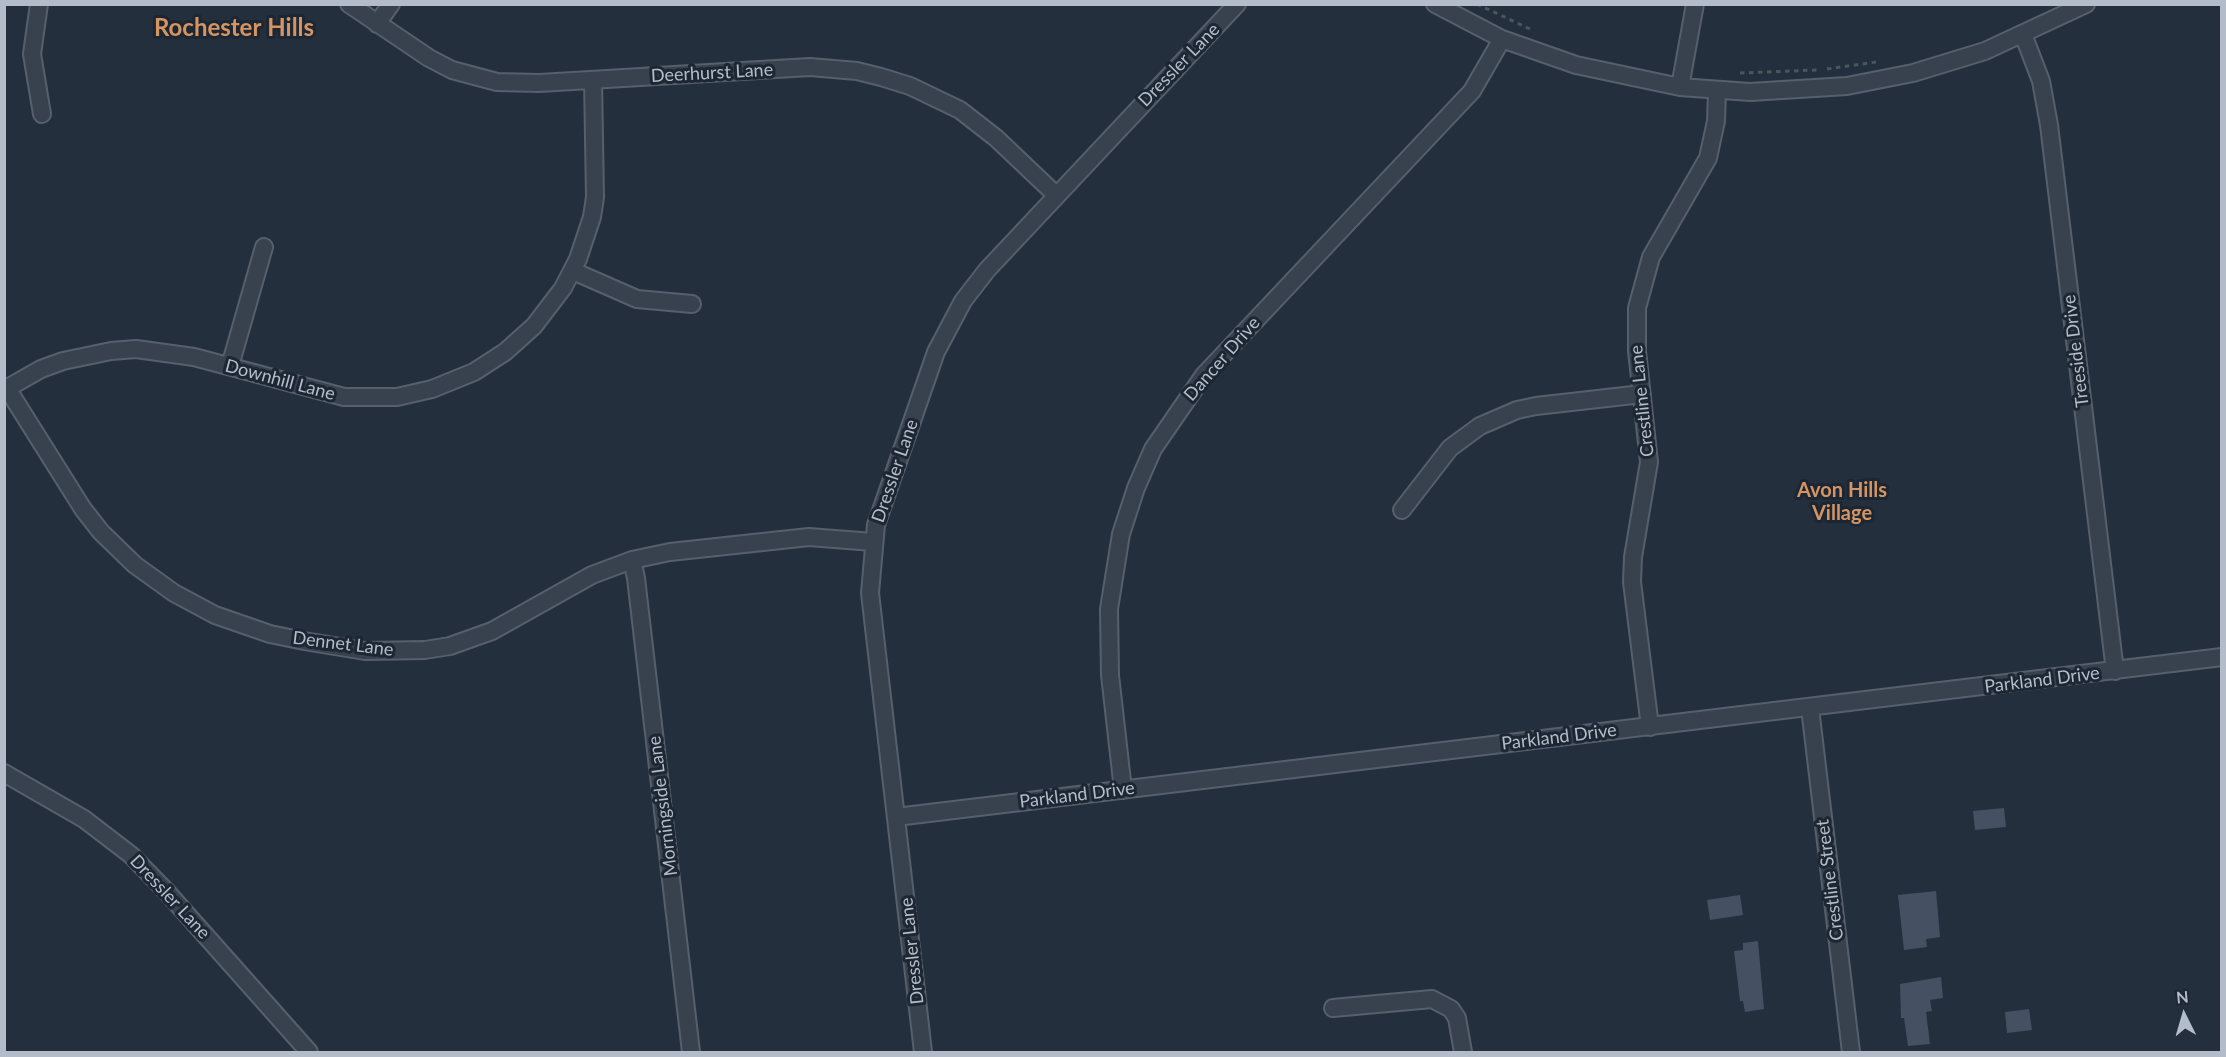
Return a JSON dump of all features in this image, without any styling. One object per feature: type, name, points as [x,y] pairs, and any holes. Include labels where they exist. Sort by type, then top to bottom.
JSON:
[{"type":"street","points":[[39,4],[32,54],[42,114]]},
{"type":"street","name":"Deerhurst Lane","points":[[349,4],[429,58],[452,70],[478,79],[519,84],[810,67],[873,75],[910,86],[960,110],[996,138],[1056,195]]},
{"type":"street","points":[[377,24],[391,4]]},
{"type":"street","name":"Dressler Lane","points":[[923,1053],[870,593],[873,542],[892,476],[936,352],[954,315],[987,270],[1237,4]]},
{"type":"street","points":[[1435,4],[1502,39],[1612,75],[1717,91],[1783,92],[1882,80],[1946,64],[2023,34],[2086,4]]},
{"type":"street","points":[[1680,87],[1695,4]]},
{"type":"street","name":"Treeside Drive","points":[[2023,34],[2041,81],[2049,125],[2115,671]]},
{"type":"street","name":"Dancer Drive","points":[[1123,789],[1110,675],[1110,600],[1121,534],[1136,488],[1153,449],[1204,375],[1472,91],[1502,39]]},
{"type":"street","name":"Downhill Lane","points":[[6,389],[41,369],[63,361],[111,351],[136,349],[167,352],[230,366],[344,397],[397,397],[432,389],[474,372],[519,342],[551,307],[573,271],[587,234],[595,197],[593,80]]},
{"type":"street","name":"Crestline Lane","points":[[1650,727],[1632,582],[1636,534],[1648,475],[1636,331],[1640,288],[1658,243],[1708,158],[1716,121],[1717,91]]},
{"type":"street","points":[[230,366],[264,247]]},
{"type":"street","points":[[573,271],[637,299],[692,304]]},
{"type":"street","name":"Dennet Lane","points":[[6,389],[73,494],[117,548],[153,579],[195,605],[243,626],[270,634],[387,652],[450,646],[514,621],[592,575],[632,560],[670,552],[809,537],[873,542]]},
{"type":"street","points":[[1402,510],[1450,448],[1480,426],[1500,416],[1536,406],[1642,394]]},
{"type":"street","name":"Morningside Lane","points":[[632,560],[636,578],[691,1053]]},
{"type":"street","name":"Parkland Drive","points":[[896,817],[2222,657]]},
{"type":"street","name":"Crestline Street","points":[[1810,708],[1851,1053]]},
{"type":"street","name":"Dressler Lane","points":[[4,773],[84,819],[131,855],[166,891],[309,1053]]},
{"type":"street","points":[[1333,1008],[1432,999],[1442,1002],[1457,1018],[1462,1053]]},
{"type":"path","points":[[1478,4],[1534,32]]},
{"type":"path","points":[[1730,73],[1829,69],[1883,61]]},
{"type":"building","points":[[2004,808],[2006,827],[1975,830],[1973,811]]},
{"type":"building","points":[[1936,891],[1940,937],[1926,939],[1927,947],[1904,950],[1898,895]]},
{"type":"building","points":[[1740,895],[1743,915],[1710,920],[1707,900]]},
{"type":"building","points":[[1758,941],[1764,1009],[1745,1012],[1743,1001],[1740,1001],[1734,951],[1743,950],[1743,943]]},
{"type":"building","points":[[1941,977],[1943,998],[1930,1000],[1932,1011],[1926,1012],[1930,1044],[1908,1046],[1904,1018],[1901,1018],[1900,984]]},
{"type":"building","points":[[2029,1009],[2032,1030],[2007,1033],[2005,1012]]},
{"type":"district","name":"Rochester Hills","points":[[234,28]]},
{"type":"district","name":"Avon Hills Village","points":[[1842,502]]}]
